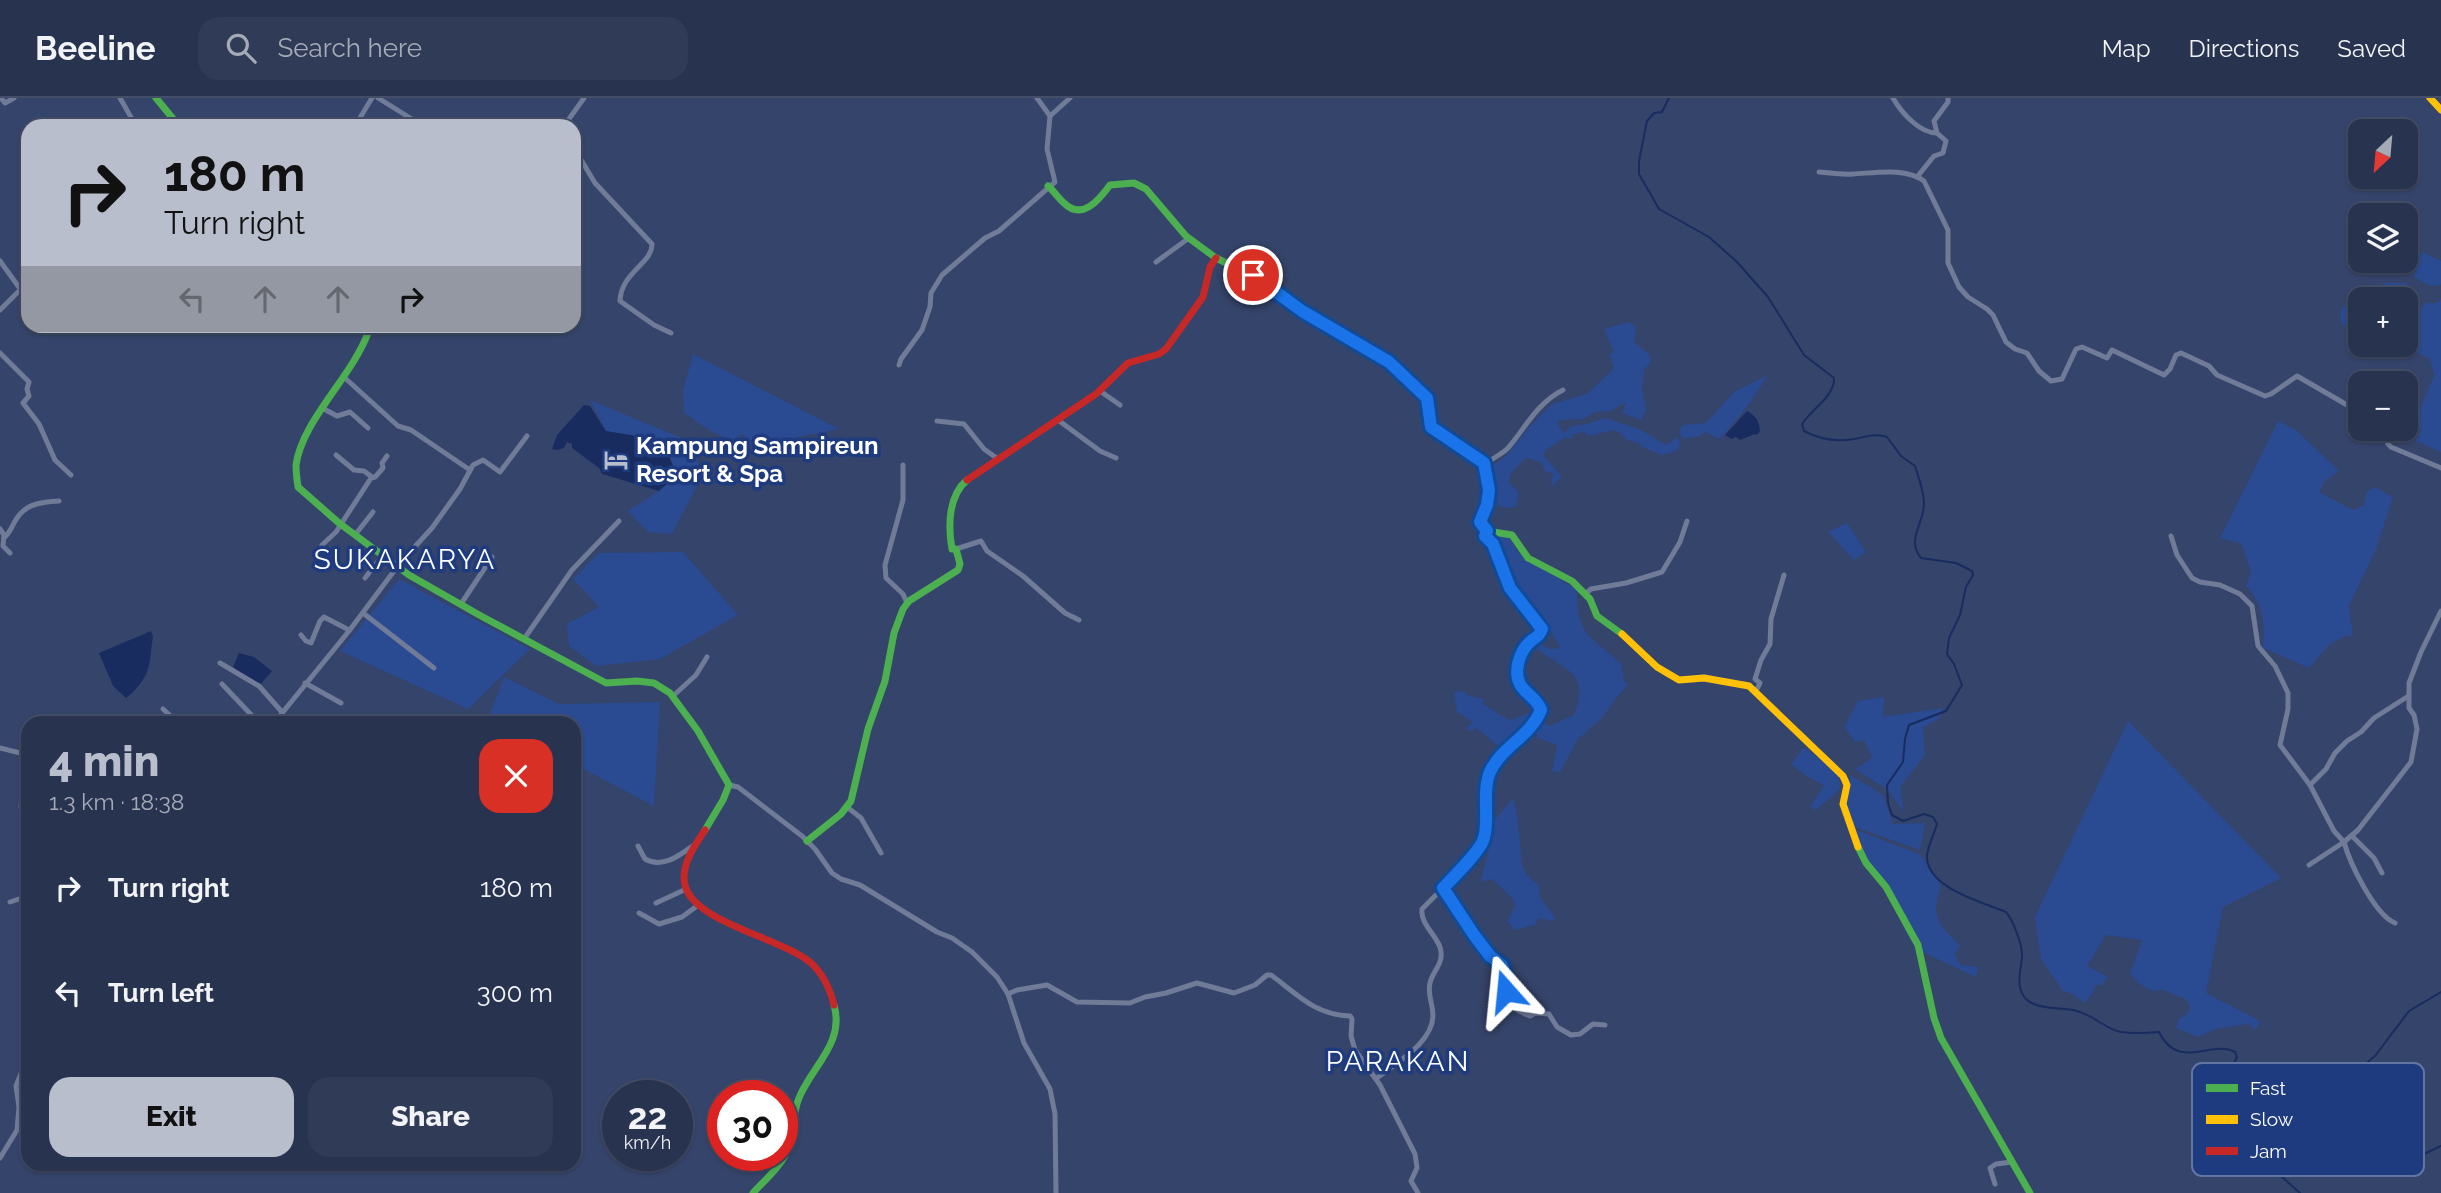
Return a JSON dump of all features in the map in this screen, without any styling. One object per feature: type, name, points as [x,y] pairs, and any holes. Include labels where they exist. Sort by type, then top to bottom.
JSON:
[{"type":"street","points":[[1,98],[2,102],[7,103],[14,98]]},
{"type":"street","points":[[120,98],[132,119]]},
{"type":"street","points":[[156,98],[173,119]]},
{"type":"street","points":[[359,119],[372,98]]},
{"type":"street","points":[[378,98],[411,119]]},
{"type":"street","points":[[569,119],[584,98]]},
{"type":"street","points":[[899,365],[922,330],[930,306],[931,293],[942,275],[985,238],[999,231],[1055,182],[1047,149],[1050,116],[1037,98]]},
{"type":"street","points":[[1050,116],[1070,98]]},
{"type":"street","points":[[1893,98],[1913,121],[1929,133],[1937,133]]},
{"type":"street","points":[[1917,177],[1934,156],[1943,153],[1946,141],[1937,133],[1934,119],[1948,102],[1948,98]]},
{"type":"street","points":[[2430,98],[2441,110]]},
{"type":"street","points":[[581,160],[595,183],[652,244],[650,253],[625,279],[620,301],[654,326],[671,333]]},
{"type":"street","points":[[1819,172],[1886,172],[1917,177],[1924,181],[1948,230],[1948,263],[1959,287],[1993,316],[2006,342],[2027,353],[2039,371],[2051,381],[2062,379],[2076,349],[2082,347],[2107,358],[2112,350],[2164,375],[2176,355],[2181,353],[2209,366],[2217,375],[2265,396],[2297,376],[2348,405]]},
{"type":"street","points":[[1048,186],[1055,190],[1067,207],[1076,210],[1096,203],[1110,185],[1134,183],[1146,188],[1189,239],[1216,258],[1261,280],[1302,311],[1389,362],[1427,398],[1431,427],[1485,465],[1489,490],[1487,505],[1480,522],[1487,531],[1512,535],[1528,558],[1572,581],[1583,591],[1597,616],[1674,678],[1683,681],[1704,678],[1743,684],[1756,691],[1846,780],[1843,804],[1857,846],[1866,863],[1886,887],[1917,945],[1941,1038],[2030,1193]]},
{"type":"street","points":[[1156,262],[1189,239]]},
{"type":"street","points":[[1079,620],[1065,613],[1023,576],[987,551],[981,541],[952,549],[949,531],[957,492],[964,482],[1100,391],[1128,363],[1159,354],[1166,349],[1203,297],[1210,267],[1216,258]]},
{"type":"street","points":[[0,261],[21,285]]},
{"type":"street","points":[[0,310],[21,293]]},
{"type":"street","points":[[367,333],[365,344],[305,439],[296,468],[298,487],[398,567],[461,604],[606,683],[654,683],[673,696],[698,731],[729,785]]},
{"type":"street","points":[[0,353],[29,382],[29,396],[23,403],[39,424],[53,457],[71,475]]},
{"type":"street","points":[[345,378],[398,426],[411,430],[470,470]]},
{"type":"street","points":[[1485,465],[1505,451],[1549,397],[1563,390]]},
{"type":"street","points":[[1100,391],[1120,405]]},
{"type":"street","points":[[324,409],[337,416],[350,412],[368,428]]},
{"type":"street","points":[[1058,420],[1100,451],[1116,458]]},
{"type":"street","points":[[937,421],[964,424],[984,450],[998,459]]},
{"type":"street","points":[[279,716],[432,528],[470,470],[480,459],[500,472],[527,436]]},
{"type":"street","points":[[2389,441],[2391,447],[2441,468]]},
{"type":"street","points":[[336,455],[354,470],[362,471],[372,478]]},
{"type":"street","points":[[322,545],[341,524],[372,478],[382,469],[387,456]]},
{"type":"street","points":[[903,465],[903,500],[885,565],[886,578],[904,594],[907,603]]},
{"type":"street","points":[[10,553],[3,544],[4,538],[24,510],[39,503],[59,501]]},
{"type":"street","points":[[355,535],[373,512]]},
{"type":"street","points":[[1583,591],[1626,583],[1662,572],[1680,542],[1687,520]]},
{"type":"street","points":[[524,639],[572,570],[619,521]]},
{"type":"street","points":[[0,529],[4,538]]},
{"type":"street","points":[[1376,1079],[1419,1045],[1433,1018],[1430,985],[1439,967],[1441,953],[1421,913],[1424,905],[1443,888],[1482,843],[1489,775],[1500,755],[1533,727],[1541,710],[1537,701],[1521,685],[1518,665],[1525,648],[1539,636],[1542,629],[1510,588],[1493,544],[1485,536],[1487,531]]},
{"type":"street","points":[[2171,536],[2177,555],[2192,578],[2198,582],[2220,585],[2250,602],[2255,616],[2258,646],[2275,666],[2288,693],[2288,709],[2280,745],[2310,785],[2334,831],[2344,842],[2372,900],[2386,917],[2395,923]]},
{"type":"street","points":[[807,841],[847,807],[858,779],[894,633],[907,603],[958,570],[960,564],[957,549]]},
{"type":"street","points":[[365,578],[383,555]]},
{"type":"street","points":[[461,604],[492,557]]},
{"type":"street","points":[[1756,691],[1760,682],[1755,679],[1770,643],[1771,619],[1784,575]]},
{"type":"street","points":[[2309,865],[2352,836],[2412,762],[2417,729],[2407,697],[2409,683],[2441,611]]},
{"type":"street","points":[[363,613],[434,668]]},
{"type":"street","points":[[301,635],[310,643],[324,617],[349,630]]},
{"type":"street","points":[[673,696],[696,675],[707,657]]},
{"type":"street","points":[[220,663],[259,686],[282,712]]},
{"type":"street","points":[[305,682],[341,703]]},
{"type":"street","points":[[222,684],[252,716]]},
{"type":"street","points":[[2310,785],[2347,741],[2361,732],[2374,718],[2407,697]]},
{"type":"street","points":[[163,709],[170,716]]},
{"type":"street","points":[[0,748],[21,753]]},
{"type":"street","points":[[729,785],[738,786],[771,810],[807,841],[827,868],[841,879],[860,885],[937,932],[952,938],[972,952],[991,971],[1008,994],[1024,1043],[1051,1088],[1055,1114],[1056,1193]]},
{"type":"street","points":[[729,785],[696,844],[683,874],[684,890],[697,906],[810,962],[824,978],[838,1012],[839,1023],[836,1039],[799,1098],[787,1153],[776,1171],[753,1193]]},
{"type":"street","points":[[847,807],[861,818],[881,853]]},
{"type":"street","points":[[2352,836],[2374,858],[2382,873]]},
{"type":"street","points":[[638,846],[645,859],[656,863],[674,859],[696,844]]},
{"type":"street","points":[[1443,888],[1490,956],[1502,965],[1508,982],[1506,997],[1511,1007],[1530,1016],[1536,1013],[1549,1014],[1557,1027],[1571,1035],[1580,1034],[1593,1024],[1605,1025]]},
{"type":"street","points":[[656,903],[684,890]]},
{"type":"street","points":[[10,902],[21,898]]},
{"type":"street","points":[[639,913],[659,925],[681,917],[697,906]]},
{"type":"street","points":[[1008,994],[1047,985],[1077,1002],[1130,1003],[1197,983],[1234,993],[1271,975],[1297,996],[1325,1013],[1351,1017],[1352,1043],[1376,1079],[1415,1154],[1417,1168],[1410,1181],[1418,1193]]},
{"type":"street","points":[[0,1158],[17,1130],[19,1107],[16,1086],[21,1074]]},
{"type":"street","points":[[1995,1184],[1990,1168],[1996,1164],[2012,1162]]},
{"type":"shaded area","points":[[2422,252],[2441,261],[2441,284],[2430,285],[2414,276],[2418,273]]},
{"type":"shaded area","points":[[2387,283],[2407,283],[2407,287],[2373,287]]},
{"type":"shaded area","points":[[2441,299],[2441,452],[2416,441],[2421,431],[2418,429],[2418,414],[2434,376],[2430,359],[2418,353],[2418,313],[2425,303],[2437,303]]},
{"type":"shaded area","points":[[2348,304],[2348,329],[2341,323],[2341,309]]},
{"type":"shaded area","points":[[1629,322],[1636,327],[1634,342],[1650,355],[1650,363],[1644,370],[1642,388],[1646,410],[1641,420],[1622,413],[1626,402],[1611,411],[1595,412],[1583,419],[1561,420],[1557,423],[1564,433],[1572,426],[1605,418],[1641,430],[1666,445],[1677,437],[1681,444],[1677,451],[1661,455],[1627,440],[1613,430],[1589,436],[1584,432],[1573,434],[1571,439],[1565,437],[1543,455],[1562,477],[1552,486],[1554,474],[1545,471],[1541,462],[1526,458],[1511,473],[1509,482],[1519,493],[1516,507],[1504,508],[1489,502],[1488,469],[1507,455],[1552,404],[1587,394],[1614,368],[1609,353],[1614,353],[1604,329]]},
{"type":"shaded area","points":[[693,354],[839,429],[751,446],[743,434],[732,441],[710,431],[684,413],[683,390]]},
{"type":"shaded area","points":[[1768,375],[1750,403],[1720,439],[1705,432],[1700,436],[1683,439],[1679,431],[1683,425],[1706,423],[1734,392]]},
{"type":"shaded area","points":[[590,400],[696,444],[700,480],[672,534],[648,532],[628,511],[659,491],[674,469],[666,443],[606,431]]},
{"type":"shaded area","points":[[584,405],[590,406],[606,431],[643,437],[665,444],[674,469],[668,483],[659,491],[602,474],[599,468],[567,442],[564,448],[552,449],[557,435]]},
{"type":"shaded area","points":[[1747,411],[1758,421],[1760,431],[1757,435],[1740,440],[1725,435]]},
{"type":"shaded area","points":[[2278,421],[2296,430],[2339,471],[2324,482],[2319,492],[2353,510],[2364,505],[2367,491],[2375,487],[2393,497],[2376,549],[2349,606],[2353,637],[2347,635],[2329,645],[2309,668],[2263,648],[2262,615],[2257,600],[2246,586],[2251,572],[2241,543],[2220,538]]},
{"type":"shaded area","points":[[1847,523],[1866,552],[1854,560],[1828,532]]},
{"type":"shaded area","points":[[1489,535],[1509,537],[1518,552],[1577,590],[1579,613],[1585,630],[1621,664],[1624,680],[1628,685],[1601,719],[1578,739],[1560,772],[1552,771],[1557,745],[1537,738],[1536,729],[1541,722],[1549,726],[1574,715],[1579,689],[1571,673],[1534,647],[1538,643],[1551,649],[1560,648],[1551,631],[1516,592]]},
{"type":"shaded area","points":[[683,552],[738,615],[660,659],[597,666],[569,646],[567,624],[599,607],[573,579],[599,553]]},
{"type":"shaded area","points":[[399,579],[530,649],[468,709],[340,651]]},
{"type":"shaded area","points":[[151,631],[153,637],[148,670],[140,684],[126,698],[113,686],[99,653]]},
{"type":"shaded area","points":[[239,653],[254,657],[272,671],[259,686],[233,667]]},
{"type":"shaded area","points":[[504,677],[559,704],[660,702],[654,806],[581,768],[581,716],[489,716]]},
{"type":"shaded area","points":[[1465,691],[1466,695],[1484,699],[1483,704],[1509,720],[1539,710],[1529,727],[1504,749],[1475,728],[1470,732],[1466,728],[1473,722],[1457,712],[1454,692]]},
{"type":"shaded area","points":[[1884,697],[1883,717],[1943,708],[1940,718],[1923,728],[1925,755],[1900,787],[1904,812],[1887,789],[1855,769],[1872,758],[1864,740],[1855,742],[1844,727],[1858,701]]},
{"type":"shaded area","points":[[2128,721],[2281,878],[2223,907],[2206,993],[2260,1021],[2256,1030],[2248,1024],[2216,1029],[2198,1037],[2176,1028],[2179,1019],[2186,1015],[2190,1008],[2187,1000],[2163,990],[2152,991],[2130,974],[2142,940],[2106,935],[2087,966],[2108,977],[2102,985],[2095,985],[2085,1003],[2073,994],[2063,991],[2041,959],[2035,917]]},
{"type":"shaded area","points":[[1804,747],[1839,774],[1840,789],[1816,810],[1811,808],[1812,804],[1824,785],[1791,764]]},
{"type":"shaded area","points":[[1850,775],[1883,795],[1893,824],[1925,823],[1920,850],[1852,826],[1845,802]]},
{"type":"shaded area","points":[[1513,798],[1523,866],[1528,876],[1539,885],[1540,898],[1555,917],[1554,921],[1539,918],[1535,925],[1514,930],[1507,921],[1515,906],[1513,899],[1492,879],[1480,882],[1488,854],[1484,845],[1487,835],[1493,822]]},
{"type":"shaded area","points":[[1854,829],[1921,855],[1941,886],[1936,905],[1938,919],[1960,946],[1955,954],[1960,965],[1978,967],[1976,977],[1916,949],[1905,930],[1888,883],[1860,859]]},
{"type":"waterway","points":[[1669,98],[1662,112],[1654,113],[1647,121],[1639,161],[1639,174],[1659,209],[1709,237],[1737,262],[1768,297],[1804,355],[1834,378],[1827,397],[1802,424],[1804,431],[1835,440],[1874,435],[1887,437],[1901,456],[1915,466],[1921,485],[1924,504],[1915,538],[1921,558],[1956,563],[1972,571],[1960,615],[1949,638],[1947,654],[1962,685],[1946,711],[1909,725],[1903,762],[1887,785],[1892,815],[1903,821],[1924,814],[1933,817],[1937,824],[1927,856],[1929,867],[1936,877],[1958,892],[2006,912],[2021,946],[2020,986],[2027,1000],[2038,1006],[2080,1012],[2121,1032],[2159,1032],[2167,1044],[2176,1050],[2196,1052],[2226,1049],[2235,1052],[2237,1057],[2234,1063]]},
{"type":"waterway","points":[[2367,1063],[2409,1011],[2441,992]]},
{"type":"waterway","points":[[2424,1154],[2441,1146]]},
{"type":"waterway","points":[[2281,1176],[2300,1193]]},
{"type":"traffic: fast","points":[[156,98],[173,119]]},
{"type":"traffic: fast","points":[[1048,186],[1064,203],[1077,210],[1090,206],[1110,185],[1134,183],[1146,189],[1186,236],[1216,258],[1261,280],[1302,311],[1389,362],[1427,398],[1431,427],[1484,463],[1489,490],[1480,522],[1487,531],[1512,535],[1528,558],[1572,581],[1590,599],[1597,616],[1622,634]]},
{"type":"traffic: fast","points":[[368,333],[360,350],[307,432],[296,465],[298,487],[339,523],[409,575],[481,616],[606,683],[654,683],[670,693],[698,731],[729,785],[705,830]]},
{"type":"traffic: fast","points":[[807,841],[841,814],[851,801],[868,729],[885,681],[894,633],[903,609],[909,601],[958,570],[960,564],[956,549],[952,549],[950,522],[956,494],[967,480]]},
{"type":"traffic: fast","points":[[1858,847],[1866,863],[1886,887],[1918,945],[1941,1038],[2030,1193]]},
{"type":"traffic: fast","points":[[753,1193],[785,1156],[799,1098],[831,1043],[835,1031],[834,1005]]},
{"type":"traffic: slow","points":[[2430,98],[2441,110]]},
{"type":"traffic: slow","points":[[1622,634],[1657,667],[1679,680],[1704,678],[1749,686],[1843,776],[1847,785],[1843,804],[1858,847]]},
{"type":"traffic: jam","points":[[967,480],[1096,394],[1128,363],[1159,354],[1166,349],[1203,297],[1210,267],[1216,258]]},
{"type":"traffic: jam","points":[[705,830],[689,856],[685,870],[685,885],[692,898],[721,919],[780,945],[811,963],[825,982],[834,1005]]},
{"type":"place","name":"Kampung Sampireun Resort & Spa","points":[[616,460]]},
{"type":"district","name":"SUKAKARYA","points":[[405,559]]},
{"type":"district","name":"PARAKAN","points":[[1398,1061]]},
{"type":"route","points":[[1253,275],[1302,311],[1389,362],[1427,398],[1431,427],[1480,459],[1486,468],[1489,490],[1487,505],[1480,522],[1487,531],[1484,534],[1493,544],[1510,588],[1542,629],[1542,633],[1531,641],[1520,655],[1518,665],[1521,685],[1537,701],[1541,710],[1530,731],[1513,742],[1493,766],[1486,790],[1482,843],[1443,888],[1490,956],[1502,965],[1508,982],[1506,991]]}]
